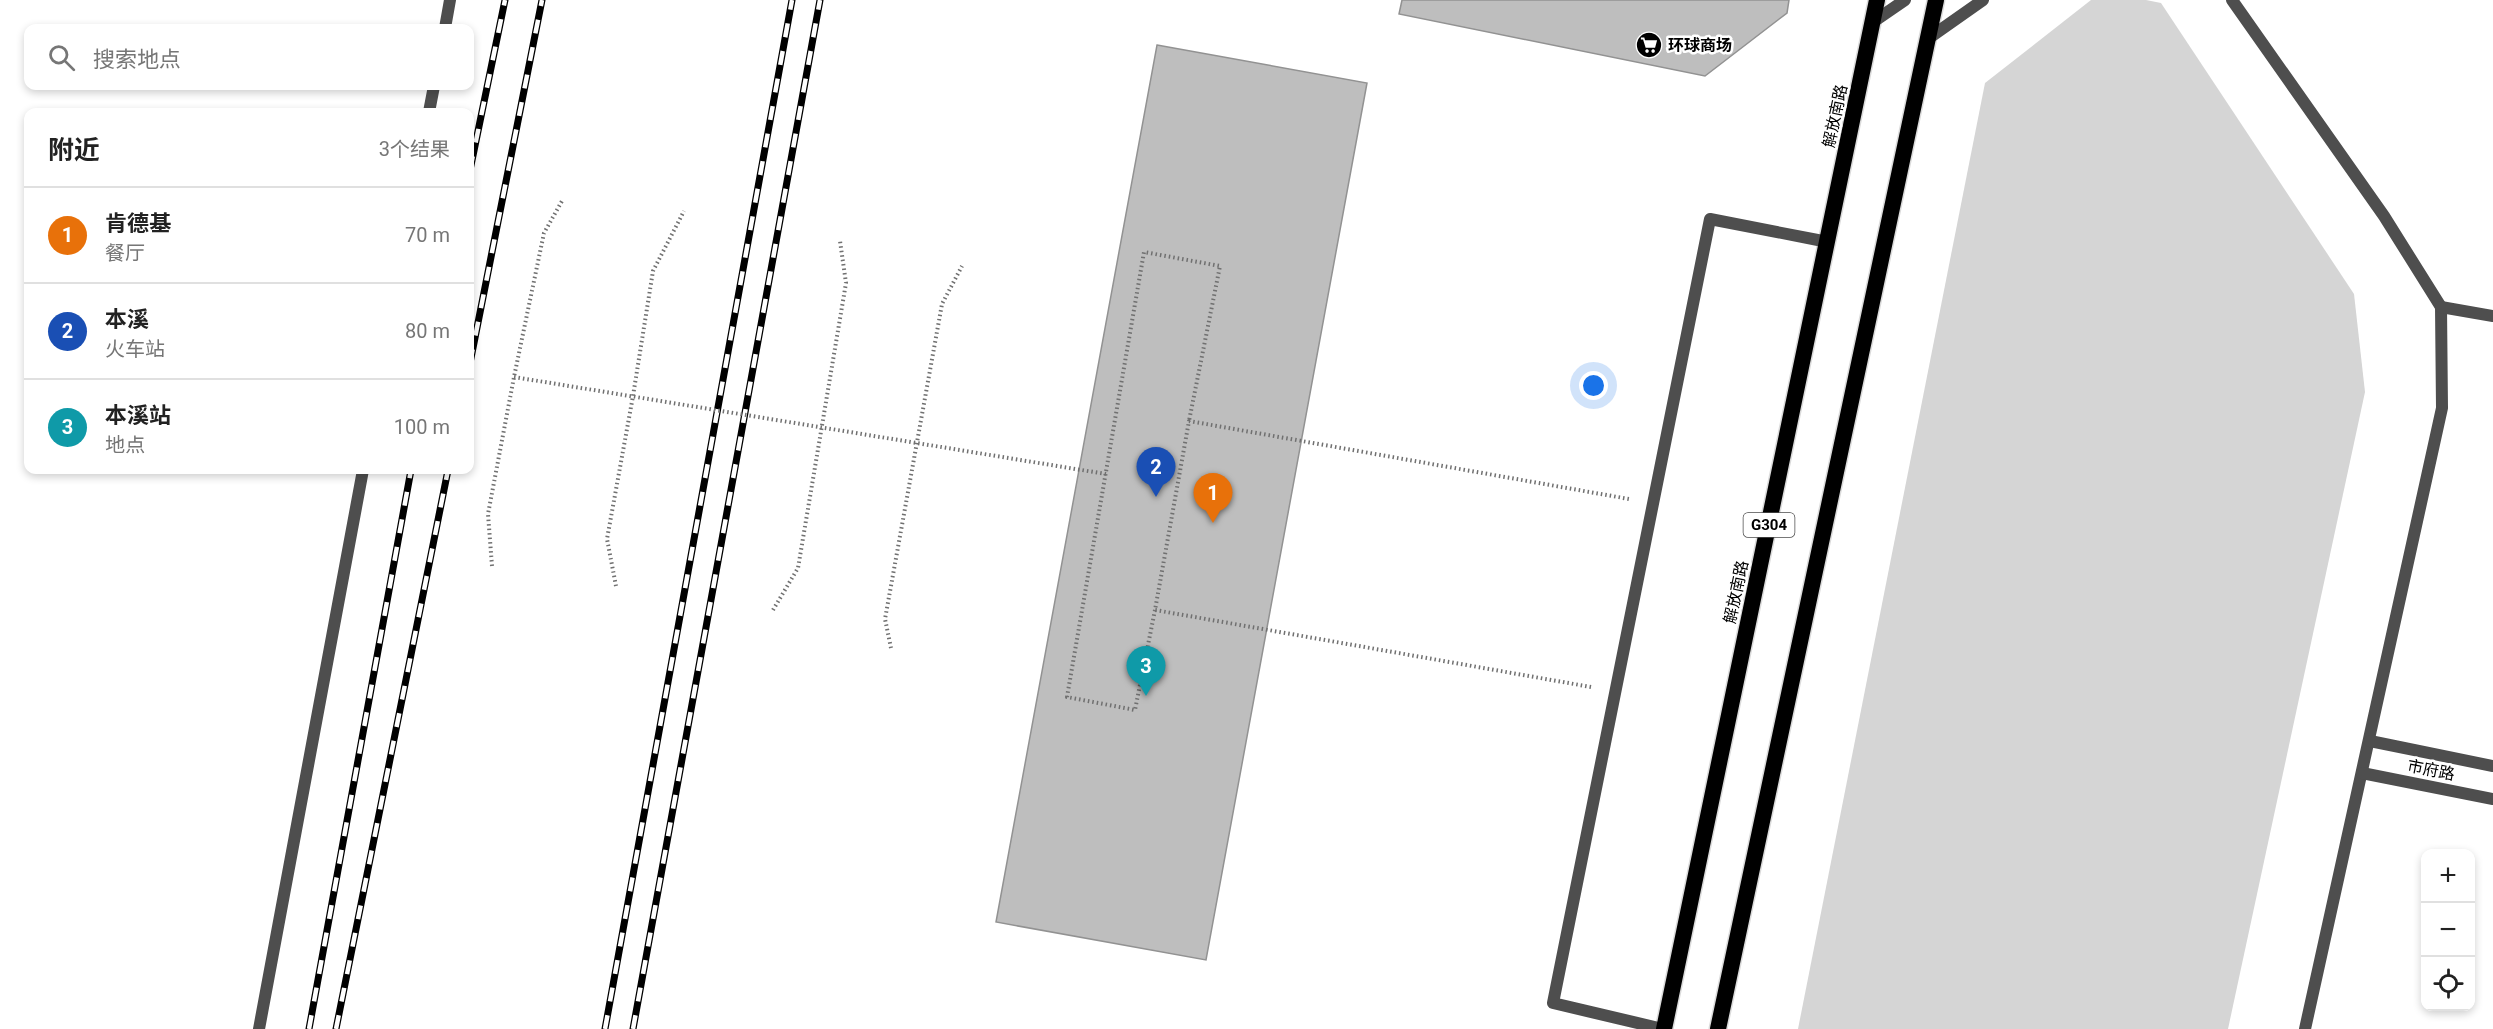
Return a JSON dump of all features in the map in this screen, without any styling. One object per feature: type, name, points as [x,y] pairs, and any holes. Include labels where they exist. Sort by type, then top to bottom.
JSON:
[{"type":"highway","name":"G304","points":[[1873,22],[1877,0]]},
{"type":"highway","points":[[1718,1029],[1936,0]]},
{"type":"highway","name":"解放南路","points":[[1664,1029],[1873,22]]},
{"type":"street","points":[[446,24],[450,0]]},
{"type":"street","points":[[1873,22],[1905,0]]},
{"type":"street","points":[[1929,38],[1983,0]]},
{"type":"street","points":[[2232,0],[2385,216],[2441,307],[2442,408],[2305,1029]]},
{"type":"street","points":[[430,108],[433,90]]},
{"type":"street","points":[[1664,1029],[1553,1004],[1710,219],[1828,242]]},
{"type":"street","points":[[2441,307],[2493,316]]},
{"type":"street","points":[[259,1029],[362,474]]},
{"type":"street","name":"市府路","points":[[2370,741],[2493,766]]},
{"type":"street","name":"市府路","points":[[2362,773],[2493,799]]},
{"type":"path","points":[[492,566],[488,514],[514,377],[544,233],[562,201]]},
{"type":"path","points":[[616,586],[607,539],[653,271],[684,211]]},
{"type":"path","points":[[773,610],[798,568],[846,283],[840,241]]},
{"type":"path","points":[[1144,252],[1220,266],[1189,421],[1135,710],[1067,697],[1144,252]]},
{"type":"path","points":[[891,648],[885,619],[942,304],[962,266]]},
{"type":"path","points":[[514,377],[1106,474]]},
{"type":"path","points":[[1189,421],[1653,503]]},
{"type":"path","points":[[1155,610],[1616,691]]},
{"type":"shaded area","points":[[2091,0],[2146,0],[2161,3],[2354,294],[2365,392],[2228,1029],[1798,1029],[1985,83]]},
{"type":"building","name":"环球商场","points":[[1402,0],[1789,0],[1787,13],[1705,76],[1399,14]]},
{"type":"building","points":[[1157,45],[1367,83],[1206,960],[996,922]]},
{"type":"railway","points":[[474,151],[505,0]]},
{"type":"railway","points":[[474,343],[542,0]]},
{"type":"railway","points":[[605,1029],[792,0]]},
{"type":"railway","points":[[633,1029],[820,0]]},
{"type":"railway","points":[[309,1029],[410,474]]},
{"type":"railway","points":[[336,1029],[447,474]]},
{"type":"place","name":"环球商场","points":[[1649,45]]},
{"type":"place","name":"本溪","points":[[1156,497]]},
{"type":"place","name":"肯德基","points":[[1213,523]]},
{"type":"place","name":"本溪站","points":[[1146,696]]}]
